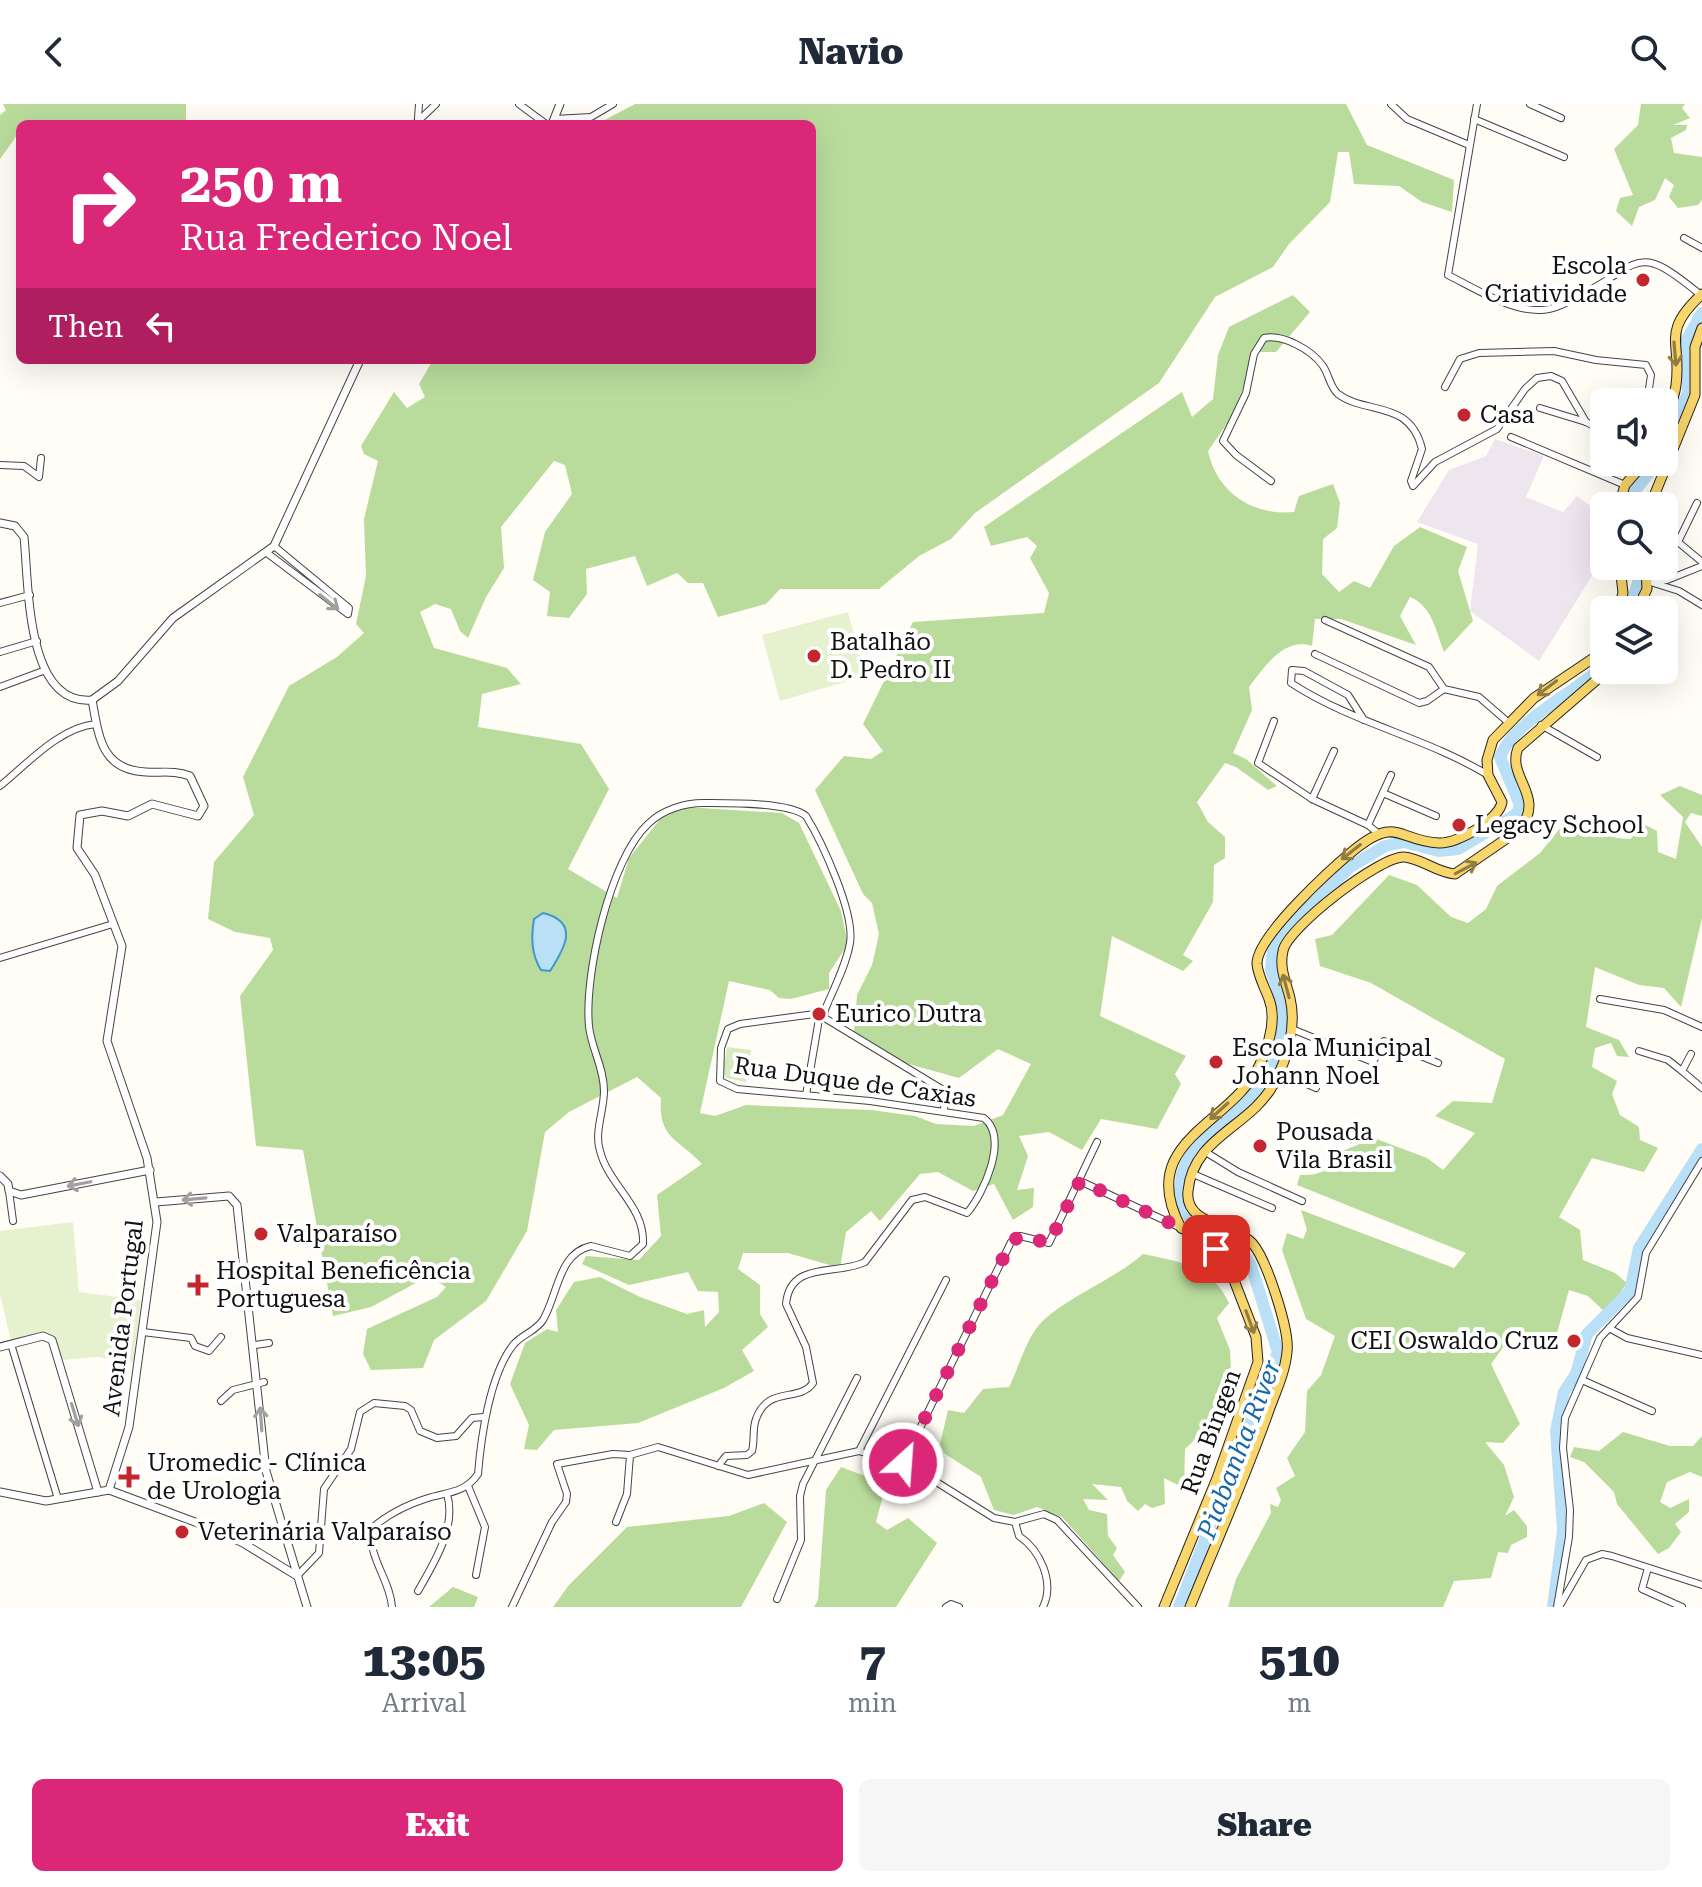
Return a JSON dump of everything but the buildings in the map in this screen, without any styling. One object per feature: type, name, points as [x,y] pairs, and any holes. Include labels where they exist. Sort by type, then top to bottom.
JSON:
[{"type":"main road","points":[[1676,388],[1674,334],[1682,317],[1702,295]]},
{"type":"main road","points":[[1678,427],[1697,384],[1695,347],[1702,328]]},
{"type":"main road","points":[[1623,492],[1633,476]]},
{"type":"main road","points":[[1642,596],[1647,581]]},
{"type":"main road","points":[[1181,1228],[1169,1196],[1177,1158],[1195,1131],[1251,1079],[1268,1043],[1272,1014],[1257,963],[1262,948],[1278,925],[1339,862],[1379,834],[1405,832],[1415,837],[1449,843],[1497,813],[1501,797],[1488,775],[1490,747],[1509,723],[1556,681],[1590,659]]},
{"type":"main road","points":[[1202,1238],[1208,1220],[1198,1216],[1188,1202],[1193,1174],[1204,1151],[1265,1098],[1280,1072],[1292,1029],[1290,1001],[1282,969],[1284,946],[1302,925],[1369,871],[1390,859],[1407,857],[1441,872],[1455,874],[1472,866],[1519,830],[1526,822],[1530,803],[1515,754],[1526,737],[1596,684]]},
{"type":"main road","points":[[1407,857],[1415,837]]},
{"type":"main road","name":"Rua Bingen","points":[[1190,1607],[1258,1442],[1288,1350],[1287,1332],[1255,1246],[1238,1233],[1208,1220]]},
{"type":"main road","name":"Rua Bingen","points":[[1164,1607],[1222,1465],[1258,1362],[1256,1337],[1227,1262],[1202,1238],[1181,1228]]},
{"type":"street","points":[[417,120],[436,104]]},
{"type":"street","points":[[519,104],[547,120]]},
{"type":"street","points":[[567,120],[591,117],[613,104]]},
{"type":"street","points":[[1391,104],[1402,117],[1469,145]]},
{"type":"street","points":[[1477,104],[1448,275],[1501,300],[1529,309],[1545,310],[1593,289],[1632,263],[1647,260],[1670,270],[1702,295]]},
{"type":"street","points":[[1530,104],[1561,118]]},
{"type":"street","points":[[1474,119],[1564,157]]},
{"type":"street","points":[[1684,238],[1702,248]]},
{"type":"street","points":[[1271,481],[1226,447],[1223,441],[1246,393],[1254,354],[1264,338],[1274,336],[1316,359],[1339,395],[1391,412],[1411,427],[1422,449],[1411,484],[1415,486],[1435,462],[1497,429],[1525,389],[1537,378],[1551,376],[1562,381],[1586,422]]},
{"type":"street","points":[[1445,387],[1460,359],[1479,353],[1554,351],[1646,365],[1651,375],[1649,388]]},
{"type":"street","points":[[0,523],[15,526],[24,537],[43,671],[65,697],[92,700],[118,681],[173,618],[274,546],[358,364]]},
{"type":"street","points":[[1697,384],[1702,374]]},
{"type":"street","points":[[1540,408],[1590,424]]},
{"type":"street","points":[[1511,437],[1625,485]]},
{"type":"street","points":[[0,465],[24,466],[39,477],[41,458]]},
{"type":"street","points":[[1647,581],[1667,580],[1702,564],[1678,542],[1697,503]]},
{"type":"street","points":[[267,553],[348,614],[349,608],[274,546]]},
{"type":"street","points":[[1647,581],[1679,591],[1702,605]]},
{"type":"street","points":[[0,603],[30,595]]},
{"type":"street","points":[[1325,620],[1429,667],[1444,689],[1479,697],[1509,723]]},
{"type":"street","points":[[0,652],[37,641]]},
{"type":"street","points":[[1315,654],[1419,703],[1444,689]]},
{"type":"street","points":[[1364,720],[1348,695],[1298,668],[1289,677],[1293,684],[1343,713],[1417,738],[1488,775]]},
{"type":"street","points":[[0,687],[43,671]]},
{"type":"street","name":"Avenida Portugal","points":[[92,700],[101,748],[123,769],[177,771],[190,776],[204,806],[198,816],[152,804],[128,816],[102,811],[80,815],[77,848],[95,875],[122,953],[107,1041],[150,1170],[157,1222],[129,1427],[109,1490]]},
{"type":"street","points":[[1274,721],[1258,763],[1312,799],[1368,825],[1379,834]]},
{"type":"street","points":[[0,786],[58,739],[86,725],[96,724]]},
{"type":"street","points":[[1541,725],[1597,757]]},
{"type":"street","points":[[1312,799],[1334,751]]},
{"type":"street","points":[[1368,825],[1391,775]]},
{"type":"street","points":[[1383,793],[1436,816]]},
{"type":"street","points":[[392,1607],[388,1585],[371,1548],[372,1528],[401,1510],[468,1486],[478,1474],[484,1417],[512,1347],[541,1323],[573,1255],[591,1246],[630,1256],[643,1244],[640,1221],[600,1151],[603,1075],[589,1026],[593,958],[610,896],[631,849],[649,822],[692,804],[799,810],[811,823],[850,922],[850,945],[820,1014],[806,1095]]},
{"type":"street","points":[[0,958],[113,924]]},
{"type":"street","points":[[1600,999],[1664,1010],[1702,1027]]},
{"type":"street","points":[[820,1014],[945,1091],[944,1110]]},
{"type":"street","name":"Rua Duque de Caxias","points":[[718,1466],[726,1456],[747,1455],[752,1451],[754,1423],[767,1402],[779,1395],[807,1390],[813,1383],[806,1347],[786,1304],[791,1286],[807,1273],[865,1262],[912,1200],[925,1197],[963,1214],[972,1207],[994,1153],[993,1127],[984,1118],[944,1110],[729,1088],[720,1081],[718,1069],[724,1035],[734,1025],[820,1014]]},
{"type":"street","points":[[1292,1029],[1373,1062],[1384,1041],[1438,1063]]},
{"type":"street","points":[[1639,1051],[1668,1060],[1702,1088]]},
{"type":"street","points":[[1682,1071],[1691,1054]]},
{"type":"street","points":[[1280,1072],[1316,1088]]},
{"type":"street","points":[[903,1463],[1011,1242],[1020,1236],[1049,1243],[1097,1142]]},
{"type":"street","points":[[1204,1151],[1238,1172],[1302,1201]]},
{"type":"street","points":[[1558,1607],[1570,1510],[1563,1433],[1600,1338],[1638,1297],[1646,1253],[1702,1161]]},
{"type":"street","points":[[9,1191],[21,1195],[150,1170]]},
{"type":"street","points":[[1193,1174],[1272,1208]]},
{"type":"street","points":[[0,1176],[9,1191],[13,1221]]},
{"type":"street","points":[[1080,1181],[1181,1228]]},
{"type":"street","points":[[156,1202],[232,1198],[241,1228],[261,1382],[268,1482],[307,1607]]},
{"type":"street","points":[[859,1451],[946,1280]]},
{"type":"street","points":[[1609,1328],[1627,1338],[1702,1355]]},
{"type":"street","points":[[143,1332],[191,1338],[195,1346],[209,1351],[221,1337]]},
{"type":"street","points":[[0,1347],[43,1336],[52,1340],[98,1492]]},
{"type":"street","points":[[255,1345],[269,1343]]},
{"type":"street","points":[[11,1344],[58,1499]]},
{"type":"street","points":[[777,1599],[801,1540],[800,1496],[815,1459],[857,1378]]},
{"type":"street","points":[[1582,1380],[1652,1411]]},
{"type":"street","points":[[221,1401],[233,1390],[261,1382]]},
{"type":"street","points":[[297,1576],[319,1553],[324,1489],[351,1449],[356,1422],[365,1407],[374,1403],[405,1406],[411,1410],[420,1431],[437,1438],[456,1436],[472,1418],[484,1417]]},
{"type":"street","points":[[512,1607],[552,1522],[567,1498],[557,1464],[613,1454],[630,1455],[658,1447],[748,1475],[859,1451],[903,1463],[984,1513],[1015,1522],[1038,1514],[1057,1520],[1138,1607]]},
{"type":"street","points":[[616,1522],[627,1494],[630,1455]]},
{"type":"street","points":[[468,1486],[485,1527],[476,1575]]},
{"type":"street","points":[[0,1492],[29,1499],[58,1499],[109,1490],[243,1543],[297,1576]]},
{"type":"street","points":[[418,1591],[440,1548],[451,1516],[447,1494]]},
{"type":"street","points":[[1015,1522],[1019,1536],[1033,1545],[1039,1555],[1048,1592],[1043,1607]]},
{"type":"street","points":[[1558,1607],[1578,1571],[1593,1556],[1612,1556],[1702,1585]]},
{"type":"street","points":[[1648,1568],[1642,1589],[1682,1607]]},
{"type":"street","points":[[946,1607],[951,1604],[959,1607]]},
{"type":"shaded area","points":[[1495,439],[1544,456],[1526,497],[1563,512],[1577,496],[1590,506],[1590,579],[1539,661],[1470,611],[1478,544],[1417,522],[1449,470],[1486,456]]},
{"type":"green space","points":[[3,104],[186,104],[186,120],[16,120],[16,137],[0,159],[0,115],[6,110]]},
{"type":"green space","points":[[635,104],[1346,104],[1367,145],[1454,180],[1452,212],[1422,202],[1399,186],[1354,184],[1349,152],[1338,152],[1330,202],[1289,244],[1273,267],[1215,297],[1159,383],[975,513],[951,539],[919,556],[879,589],[780,589],[766,604],[718,617],[703,583],[688,583],[677,573],[647,586],[635,556],[586,569],[587,594],[569,618],[547,616],[550,592],[533,580],[545,532],[572,494],[565,465],[554,461],[501,527],[504,568],[486,597],[468,638],[460,631],[451,609],[435,604],[420,612],[434,648],[507,668],[521,684],[482,694],[478,727],[581,744],[609,789],[568,869],[617,898],[629,858],[661,818],[685,807],[782,813],[799,823],[841,911],[848,944],[829,973],[829,989],[791,999],[779,998],[770,990],[729,981],[700,1113],[715,1116],[746,1105],[871,1110],[915,1116],[936,1124],[974,1126],[1003,1115],[1031,1064],[998,1049],[959,1078],[905,1063],[854,1032],[857,995],[872,965],[879,934],[872,903],[863,894],[815,790],[844,756],[871,759],[883,751],[863,724],[913,622],[1044,613],[1049,593],[1030,558],[1037,546],[1027,537],[991,546],[984,527],[1182,392],[1192,417],[1213,399],[1218,355],[1229,327],[1293,295],[1310,312],[1276,352],[1258,352],[1231,418],[1208,451],[1219,479],[1228,490],[1251,506],[1294,512],[1299,496],[1333,484],[1340,503],[1337,528],[1323,539],[1322,574],[1339,592],[1354,581],[1370,588],[1394,546],[1420,527],[1467,547],[1458,571],[1473,621],[1444,652],[1428,613],[1410,597],[1400,616],[1416,645],[1341,619],[1315,619],[1312,646],[1302,644],[1284,650],[1268,663],[1249,687],[1252,710],[1233,753],[1246,759],[1277,786],[1268,790],[1236,767],[1225,763],[1197,802],[1208,822],[1225,837],[1225,858],[1214,865],[1213,902],[1183,955],[1193,961],[1183,971],[1112,936],[1100,1016],[1186,1056],[1175,1074],[1181,1084],[1157,1129],[1101,1119],[1082,1150],[1049,1132],[1019,1136],[1028,1156],[1017,1190],[1034,1188],[1033,1207],[1013,1220],[994,1184],[973,1191],[938,1172],[920,1174],[880,1221],[871,1211],[846,1232],[840,1268],[788,1253],[743,1253],[738,1269],[760,1285],[760,1314],[768,1327],[742,1350],[754,1371],[724,1388],[638,1423],[554,1430],[537,1450],[524,1449],[529,1425],[510,1384],[525,1343],[547,1329],[558,1332],[556,1310],[574,1282],[600,1277],[640,1297],[687,1314],[704,1310],[705,1327],[719,1312],[718,1292],[698,1291],[688,1272],[629,1285],[582,1264],[586,1256],[639,1260],[661,1236],[657,1195],[702,1164],[671,1137],[663,1122],[661,1098],[637,1077],[569,1112],[545,1132],[527,1231],[486,1301],[434,1340],[423,1368],[371,1370],[363,1354],[367,1329],[437,1297],[446,1287],[429,1276],[371,1307],[333,1316],[303,1150],[256,1146],[240,996],[273,950],[270,938],[235,932],[208,919],[214,862],[254,815],[243,777],[289,686],[337,657],[364,633],[356,624],[366,576],[364,519],[378,461],[364,454],[361,446],[394,392],[407,408],[425,397],[419,384],[431,364],[816,364],[816,120],[605,120]]},
{"type":"green space","points":[[1641,104],[1685,104],[1682,108],[1690,118],[1673,125],[1687,125],[1686,130],[1671,138],[1674,153],[1702,157],[1702,200],[1698,205],[1678,208],[1669,197],[1674,185],[1665,178],[1655,200],[1639,207],[1632,226],[1616,211],[1620,198],[1633,195],[1614,149],[1638,125]]},
{"type":"green space","name":"Batalhão D. Pedro II","points":[[848,612],[865,676],[780,701],[762,635]]},
{"type":"green space","points":[[1680,786],[1702,795],[1702,816],[1691,813],[1685,822],[1702,847],[1702,918],[1681,1007],[1664,988],[1639,985],[1595,967],[1586,1027],[1619,1040],[1629,1057],[1617,1056],[1611,1043],[1595,1048],[1592,1067],[1617,1081],[1612,1094],[1620,1115],[1639,1127],[1640,1140],[1658,1148],[1644,1172],[1592,1158],[1559,1217],[1580,1230],[1583,1260],[1615,1273],[1627,1283],[1606,1313],[1588,1296],[1569,1290],[1552,1351],[1513,1334],[1491,1364],[1520,1424],[1503,1443],[1485,1442],[1504,1465],[1514,1497],[1505,1516],[1514,1510],[1527,1526],[1527,1537],[1511,1545],[1508,1553],[1498,1552],[1491,1578],[1454,1581],[1443,1607],[1228,1607],[1236,1579],[1271,1513],[1270,1504],[1278,1507],[1281,1500],[1276,1488],[1295,1476],[1287,1458],[1305,1432],[1307,1391],[1321,1375],[1335,1336],[1306,1319],[1282,1250],[1287,1233],[1303,1239],[1307,1230],[1301,1210],[1454,1268],[1466,1253],[1297,1185],[1300,1175],[1322,1172],[1335,1154],[1374,1138],[1427,1158],[1443,1170],[1475,1133],[1435,1116],[1453,1101],[1492,1103],[1505,1059],[1371,983],[1320,966],[1315,939],[1332,935],[1389,875],[1417,885],[1451,917],[1468,923],[1486,909],[1497,886],[1540,853],[1565,822],[1605,835],[1631,839],[1638,821],[1657,831],[1658,852],[1676,859],[1683,817],[1660,795]]},
{"type":"green space","points":[[727,1047],[751,1050],[746,1082],[726,1078],[723,1069]]},
{"type":"green space","points":[[73,1222],[79,1292],[141,1300],[133,1363],[97,1357],[62,1360],[56,1340],[46,1332],[11,1341],[0,1294],[0,1231]]},
{"type":"green space","points":[[1143,1254],[1194,1267],[1222,1290],[1229,1303],[1217,1318],[1230,1350],[1231,1372],[1209,1426],[1185,1449],[1184,1488],[1164,1478],[1165,1504],[1152,1508],[1145,1504],[1138,1511],[1127,1501],[1121,1487],[1092,1484],[1108,1500],[1083,1499],[1089,1510],[1107,1514],[1108,1536],[1117,1548],[1113,1555],[1125,1572],[1119,1581],[1062,1517],[1037,1507],[1014,1515],[994,1510],[981,1477],[945,1454],[940,1444],[948,1410],[964,1413],[983,1389],[1009,1387],[1030,1338],[1039,1325],[1074,1298]]},
{"type":"green space","points":[[1623,1432],[1670,1446],[1693,1446],[1702,1436],[1702,1477],[1690,1472],[1667,1482],[1660,1502],[1670,1508],[1689,1499],[1689,1512],[1675,1524],[1681,1532],[1669,1548],[1658,1554],[1617,1504],[1614,1492],[1584,1462],[1570,1457],[1574,1447],[1599,1451]]},
{"type":"green space","points":[[841,1467],[886,1484],[876,1522],[887,1530],[908,1518],[937,1543],[896,1607],[814,1607],[818,1600],[826,1490]]},
{"type":"green space","points":[[764,1503],[787,1522],[741,1607],[553,1607],[569,1585],[627,1527],[729,1516]]},
{"type":"green space","points":[[453,1587],[478,1597],[474,1607],[429,1607]]},
{"type":"water","points":[[543,913],[562,923],[566,937],[550,971],[541,970],[533,945],[534,919]]},
{"type":"waterway","name":"Piabanha River","points":[[1678,416],[1688,393],[1686,341],[1702,313]]},
{"type":"waterway","name":"Piabanha River","points":[[1634,492],[1646,476]]},
{"type":"waterway","name":"Piabanha River","points":[[1634,596],[1639,580]]},
{"type":"waterway","name":"Piabanha River","points":[[1179,1607],[1278,1352],[1251,1265],[1236,1245],[1189,1217],[1179,1200],[1182,1174],[1192,1151],[1264,1085],[1279,1045],[1284,1011],[1271,969],[1273,951],[1280,936],[1350,867],[1385,846],[1404,842],[1439,851],[1458,849],[1517,814],[1520,805],[1500,757],[1518,731],[1590,676]]},
{"type":"waterway","points":[[1553,1607],[1563,1530],[1556,1431],[1564,1392],[1576,1374],[1587,1334],[1630,1291],[1639,1248],[1702,1149]]},
{"type":"place","name":"Escola Criatividade","points":[[1643,280]]},
{"type":"place","name":"Casa","points":[[1464,415]]},
{"type":"place","name":"Batalhão D. Pedro II","points":[[814,656]]},
{"type":"place","name":"Legacy School","points":[[1459,825]]},
{"type":"place","name":"Eurico Dutra","points":[[819,1014]]},
{"type":"place","name":"Escola Municipal Johann Noel","points":[[1216,1062]]},
{"type":"place","name":"Pousada Vila Brasil","points":[[1260,1146]]},
{"type":"place","name":"Valparaíso","points":[[261,1234]]},
{"type":"place","name":"Hospital Beneficência Portuguesa","points":[[198,1285]]},
{"type":"place","name":"CEI Oswaldo Cruz","points":[[1574,1341]]},
{"type":"place","name":"Uromedic - Clínica de Urologia","points":[[129,1477]]},
{"type":"place","name":"Veterinária Valparaíso","points":[[182,1532]]},
{"type":"route","points":[[903,1463],[1011,1242],[1020,1236],[1049,1243],[1080,1181],[1202,1238],[1216,1249]]}]
